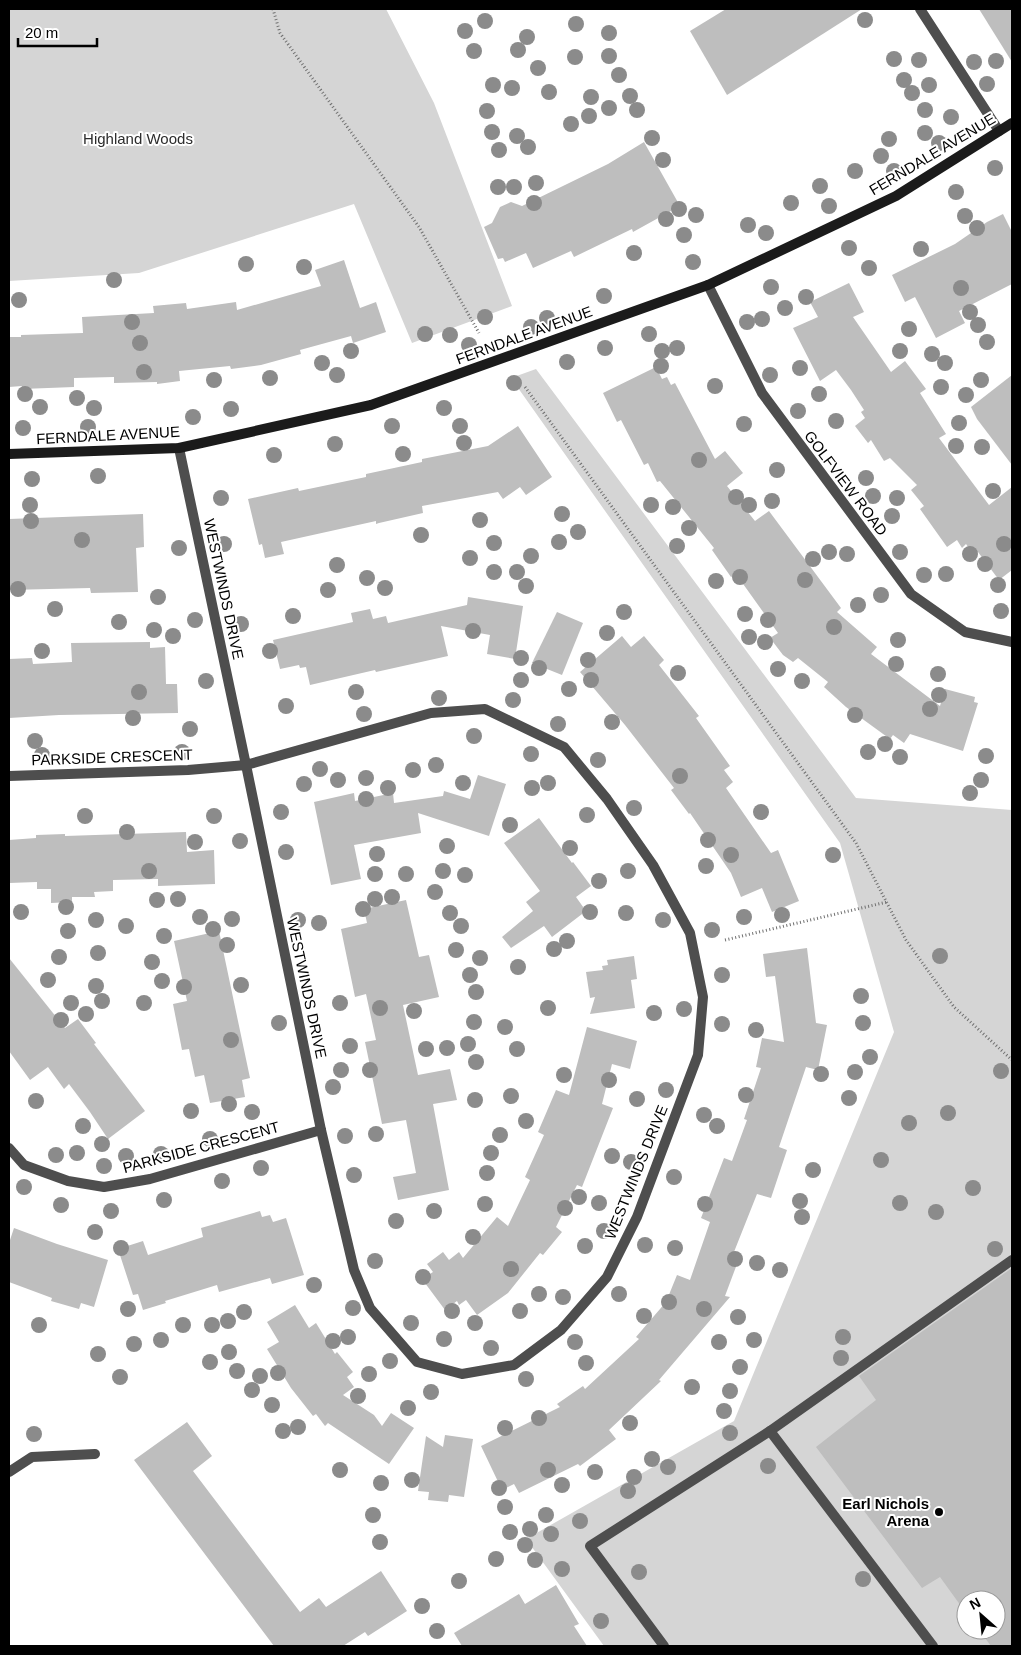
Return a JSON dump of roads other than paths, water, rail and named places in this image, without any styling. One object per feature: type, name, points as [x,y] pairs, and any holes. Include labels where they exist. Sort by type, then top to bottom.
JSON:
[{"type":"street","points":[[920,9],[999,131]]},
{"type":"street","name":"FERNDALE AVENUE","points":[[9,454],[179,448],[370,405],[708,285],[896,196],[1012,123]]},
{"type":"street","name":"GOLFVIEW ROAD","points":[[708,285],[762,393],[819,473],[911,594],[965,632],[1012,642]]},
{"type":"street","name":"WESTWINDS DRIVE","points":[[179,448],[321,1130],[354,1270],[370,1308],[417,1362],[462,1374],[514,1365],[561,1330],[607,1278],[637,1217],[698,1055],[704,997],[690,933],[653,865],[607,799],[564,747],[485,709],[431,713],[246,765]]},
{"type":"street","name":"PARKSIDE CRESCENT","points":[[9,776],[188,770],[246,765]]},
{"type":"street","name":"PARKSIDE CRESCENT","points":[[9,1148],[24,1166],[68,1181],[104,1187],[150,1179],[321,1130]]},
{"type":"street","points":[[664,1646],[590,1546],[770,1431],[1012,1260]]},
{"type":"street","points":[[770,1431],[933,1646]]},
{"type":"street","points":[[9,1472],[32,1457],[95,1454]]},
{"type":"place","name":"Earl Nichols Arena","points":[[939,1512]]},
{"type":"park label","name":"Highland Woods","points":[[138,138]]}]
